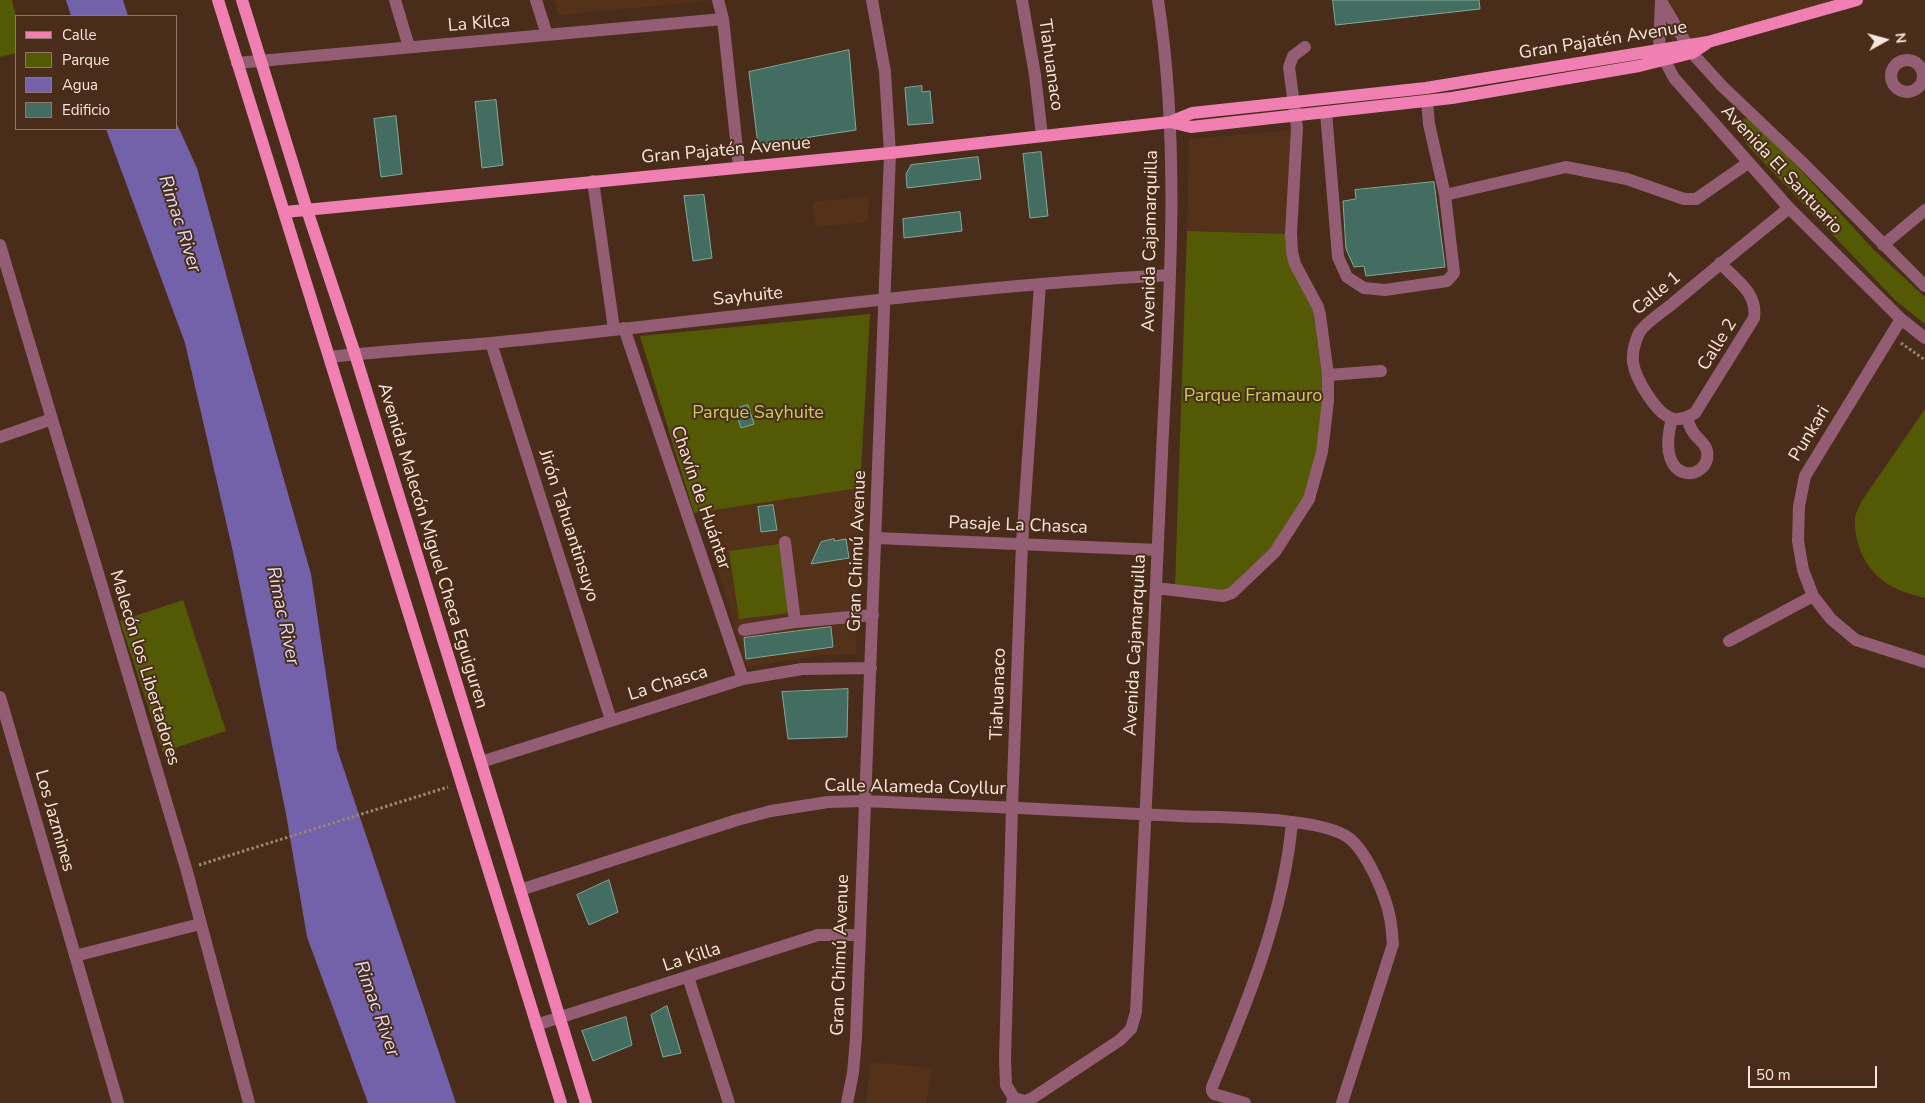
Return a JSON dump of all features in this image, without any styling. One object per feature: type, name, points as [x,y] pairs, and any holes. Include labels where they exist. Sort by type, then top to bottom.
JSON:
[{"type":"main road","points":[[218,0],[561,1103]]},
{"type":"main road","name":"Avenida Malecón Miguel Checa Eguiguren","points":[[242,0],[308,210],[356,354],[586,1103]]},
{"type":"main road","name":"Gran Pajatén Avenue","points":[[1170,122],[1191,127],[1295,116],[1427,101],[1588,75],[1690,49],[1708,42],[1857,0]]},
{"type":"main road","name":"Gran Pajatén Avenue","points":[[285,212],[890,153],[1170,122],[1192,113],[1426,88],[1661,55]]},
{"type":"street","points":[[395,0],[409,48]]},
{"type":"street","points":[[536,0],[546,35]]},
{"type":"street","points":[[718,0],[723,19],[739,167]]},
{"type":"street","name":"Gran Chimú Avenue","points":[[847,1103],[853,1073],[856,1038],[890,153],[885,72],[872,0]]},
{"type":"street","name":"Tiahuanaco","points":[[1022,0],[1035,75],[1042,136]]},
{"type":"street","name":"Avenida Cajamarquilla","points":[[1013,1101],[1031,1099],[1120,1040],[1131,1029],[1136,1012],[1170,275],[1170,122],[1165,48],[1158,0]]},
{"type":"street","name":"Avenida El Santuario","points":[[1661,0],[1690,49],[1722,86],[1802,162],[1925,286]]},
{"type":"street","name":"Avenida El Santuario","points":[[1661,0],[1661,55],[1674,78],[1789,208],[1901,320],[1923,333]]},
{"type":"street","name":"La Kilca","points":[[237,63],[723,19]]},
{"type":"street","points":[[1156,588],[1224,596],[1232,593],[1275,552],[1309,499],[1322,452],[1328,401],[1328,375],[1318,307],[1295,264],[1291,233],[1297,128],[1289,67],[1293,56],[1305,47]]},
{"type":"street","points":[[1326,112],[1338,257],[1347,277],[1364,288],[1385,290],[1447,281],[1454,273],[1445,195],[1429,124],[1427,101]]},
{"type":"street","points":[[1445,195],[1566,168],[1628,179],[1691,200],[1696,199],[1748,162]]},
{"type":"street","name":"Chavín de Huántar","points":[[593,181],[619,328],[743,679]]},
{"type":"street","name":"Calle 1","points":[[1672,419],[1663,414],[1653,402],[1637,376],[1633,362],[1634,346],[1641,330],[1789,208]]},
{"type":"street","points":[[1883,245],[1925,210]]},
{"type":"street","name":"Malecón los Libertadores","points":[[0,245],[3,266],[52,419],[186,868],[248,1103]]},
{"type":"street","name":"Calle 2","points":[[1687,418],[1695,413],[1702,403],[1754,318],[1754,302],[1750,294],[1720,263]]},
{"type":"street","name":"Sayhuite","points":[[330,357],[491,343],[885,299],[1040,284],[1170,275]]},
{"type":"street","name":"Tiahuanaco","points":[[1013,1101],[1006,1085],[1005,1060],[1012,807],[1022,544],[1040,284]]},
{"type":"street","name":"Punkari","points":[[1901,320],[1805,476],[1799,506],[1798,541],[1803,570],[1813,596],[1831,619],[1856,640],[1925,662]]},
{"type":"street","name":"Jirón Tahuantinsuyo","points":[[491,343],[611,720]]},
{"type":"street","points":[[1328,375],[1381,371]]},
{"type":"street","points":[[1687,418],[1692,431],[1702,441],[1707,452],[1707,458],[1701,468],[1690,473],[1678,470],[1670,461],[1668,432],[1672,419],[1687,418]]},
{"type":"street","points":[[0,437],[52,419]]},
{"type":"street","name":"Pasaje La Chasca","points":[[876,538],[1158,550]]},
{"type":"street","points":[[785,542],[795,622]]},
{"type":"street","points":[[1728,641],[1813,596]]},
{"type":"street","points":[[744,630],[795,622],[873,615]]},
{"type":"street","name":"La Chasca","points":[[480,762],[743,679],[802,669],[871,668]]},
{"type":"street","name":"Los Jazmines","points":[[0,697],[118,1103]]},
{"type":"street","name":"Calle Alameda Coyllur","points":[[520,890],[737,820],[770,811],[828,802],[865,801],[1012,807],[1292,822],[1331,828],[1350,838],[1365,856],[1378,883],[1390,917],[1393,944],[1342,1103]]},
{"type":"street","points":[[1244,1103],[1214,1094],[1212,1087],[1266,946],[1279,892],[1292,822]]},
{"type":"street","points":[[75,956],[200,924]]},
{"type":"street","name":"La Killa","points":[[536,1025],[818,936],[859,935]]},
{"type":"street","points":[[688,977],[729,1103]]},
{"type":"path","points":[[1890,338],[1900,342],[1925,360]]},
{"type":"path","points":[[186,868],[461,783]]},
{"type":"shaded area","points":[[554,0],[708,0],[708,1],[559,15]]},
{"type":"shaded area","points":[[1655,0],[1861,0],[1674,46]]},
{"type":"shaded area","points":[[1293,130],[1289,234],[1187,231],[1189,139]]},
{"type":"shaded area","points":[[869,196],[868,222],[816,227],[812,202]]},
{"type":"shaded area","points":[[860,488],[856,654],[822,655],[747,667],[701,512]]},
{"type":"shaded area","points":[[871,1062],[932,1068],[926,1103],[875,1103],[866,1101]]},
{"type":"green space","points":[[0,0],[12,0],[16,15],[15,53],[0,57]]},
{"type":"green space","points":[[1745,118],[1755,120],[1873,249],[1925,297],[1925,324],[1895,300],[1749,147],[1739,132],[1739,123]]},
{"type":"green space","name":"Parque Framauro","points":[[1187,231],[1289,234],[1312,301],[1325,398],[1319,445],[1303,504],[1275,549],[1230,591],[1175,586]]},
{"type":"green space","name":"Parque Sayhuite","points":[[870,314],[860,488],[694,513],[640,336]]},
{"type":"green space","points":[[1925,409],[1925,598],[1895,588],[1886,583],[1871,569],[1857,541],[1855,520],[1861,502]]},
{"type":"green space","points":[[780,544],[789,613],[739,619],[729,551]]},
{"type":"green space","points":[[183,600],[226,731],[163,752],[120,621]]},
{"type":"water","points":[[66,0],[123,0],[128,15],[71,15]]},
{"type":"water","name":"Rimac River","points":[[178,126],[197,168],[311,574],[337,749],[456,1103],[368,1103],[307,937],[286,814],[233,552],[185,343],[106,130],[178,130]]},
{"type":"building","points":[[1333,0],[1479,0],[1480,9],[1336,25]]},
{"type":"building","points":[[849,50],[856,130],[758,145],[749,72]]},
{"type":"building","points":[[922,86],[922,92],[930,91],[933,123],[908,125],[905,88]]},
{"type":"building","points":[[496,100],[503,165],[482,168],[475,102]]},
{"type":"building","points":[[396,116],[402,174],[381,177],[374,119]]},
{"type":"building","points":[[1041,152],[1048,216],[1030,218],[1023,154]]},
{"type":"building","points":[[978,157],[981,179],[907,188],[906,174],[911,165]]},
{"type":"building","points":[[1434,182],[1445,267],[1366,276],[1364,266],[1354,267],[1346,249],[1343,201],[1356,199],[1355,190]]},
{"type":"building","points":[[704,195],[712,258],[693,261],[684,196]]},
{"type":"building","points":[[960,212],[962,231],[904,238],[903,219]]},
{"type":"building","points":[[748,405],[754,424],[741,428],[735,409]]},
{"type":"building","points":[[773,505],[777,530],[761,532],[758,507]]},
{"type":"building","points":[[834,539],[835,541],[846,539],[849,558],[811,564],[821,542]]},
{"type":"building","points":[[831,627],[833,647],[746,659],[744,638]]},
{"type":"building","points":[[848,689],[847,737],[788,739],[782,692]]},
{"type":"building","points":[[609,880],[618,912],[589,925],[577,895]]},
{"type":"building","points":[[667,1006],[681,1053],[663,1057],[651,1015]]},
{"type":"building","points":[[626,1017],[632,1045],[593,1061],[582,1031]]}]
